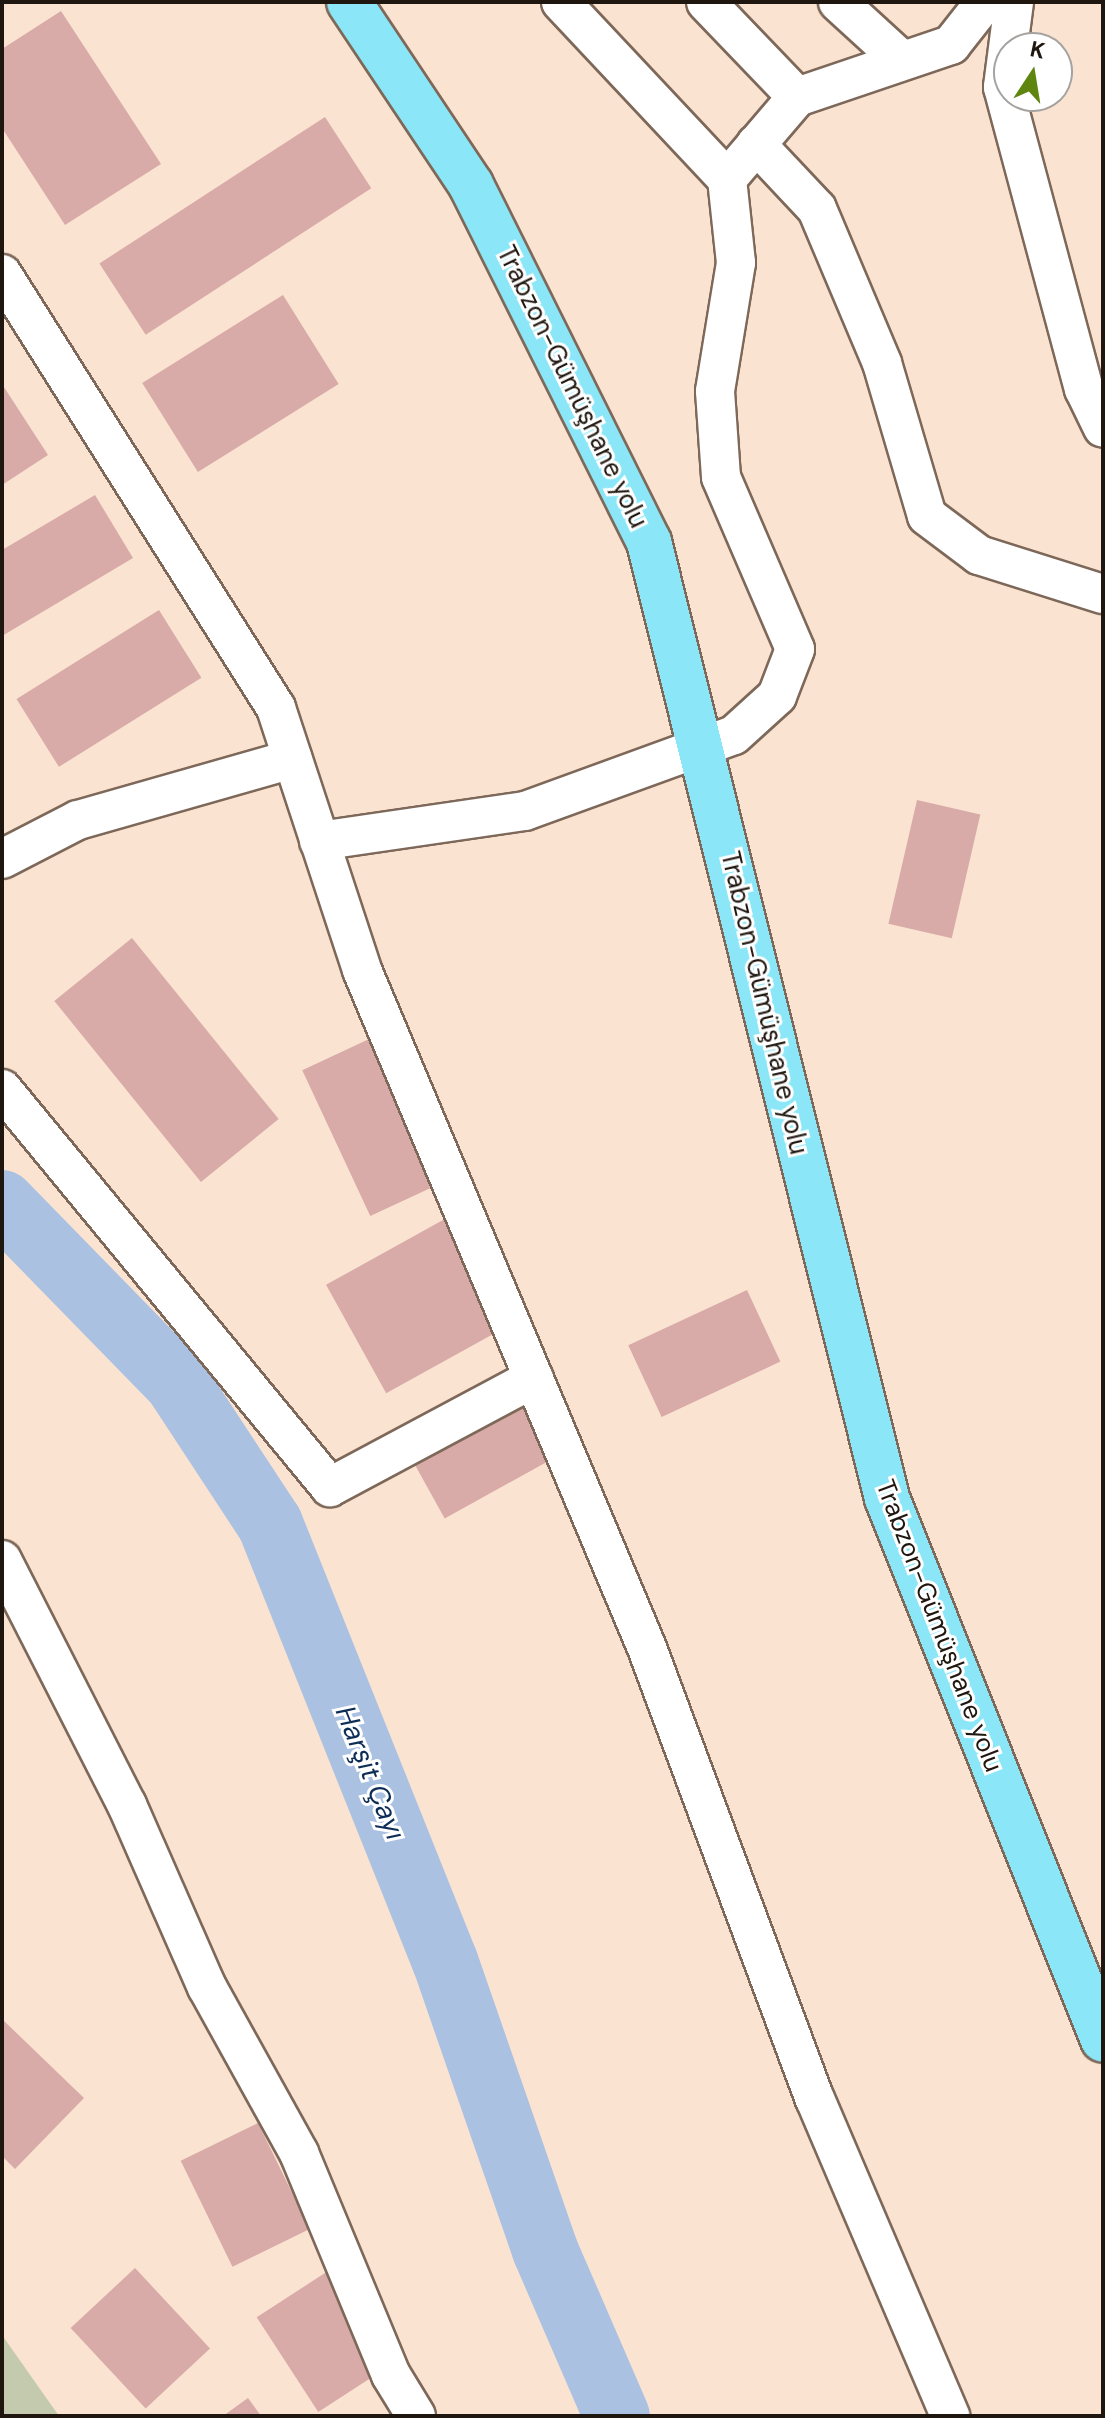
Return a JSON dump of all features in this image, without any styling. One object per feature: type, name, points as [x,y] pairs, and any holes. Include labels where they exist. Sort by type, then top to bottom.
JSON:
[{"type":"main road","name":"Trabzon-Gümüşhane yolu","points":[[349,2],[471,185],[649,542],[887,1498],[1103,2040]]},
{"type":"street","points":[[319,841],[525,811],[734,735],[777,696],[795,649],[721,477],[715,391],[736,263],[727,179],[561,2]]},
{"type":"street","points":[[706,2],[797,97]]},
{"type":"street","points":[[838,2],[898,57]]},
{"type":"street","points":[[727,179],[797,97],[898,57],[951,45],[985,2]]},
{"type":"street","points":[[1014,2],[1003,87],[1084,389],[1103,428]]},
{"type":"street","points":[[756,144],[817,209],[882,363],[927,516],[979,555],[1103,594]]},
{"type":"street","points":[[4,281],[276,708],[362,970],[647,1648],[815,2099],[950,2416]]},
{"type":"street","points":[[2,859],[78,820],[292,759]]},
{"type":"street","points":[[2,1089],[330,1487],[534,1378]]},
{"type":"street","points":[[2,1560],[127,1805],[207,1987],[299,2153],[391,2375],[416,2416]]},
{"type":"green space","points":[[2,2335],[59,2416],[2,2416]]},
{"type":"building","points":[[61,11],[161,164],[65,225],[2,128],[2,49]]},
{"type":"building","points":[[325,117],[371,188],[146,335],[99,264]]},
{"type":"building","points":[[283,295],[339,384],[198,472],[142,383]]},
{"type":"building","points":[[2,384],[48,455],[2,485]]},
{"type":"building","points":[[95,495],[133,558],[2,636],[2,550]]},
{"type":"building","points":[[159,610],[201,678],[59,767],[17,699]]},
{"type":"building","points":[[917,800],[980,815],[952,938],[888,924]]},
{"type":"building","points":[[132,938],[279,1119],[201,1182],[54,1001]]},
{"type":"building","points":[[382,1033],[450,1179],[370,1216],[302,1070]]},
{"type":"building","points":[[452,1215],[512,1323],[386,1393],[326,1285]]},
{"type":"building","points":[[747,1290],[780,1362],[662,1417],[628,1345]]},
{"type":"building","points":[[533,1385],[569,1450],[445,1519],[409,1454]]},
{"type":"building","points":[[2,2019],[84,2098],[15,2169],[2,2156]]},
{"type":"building","points":[[258,2123],[310,2229],[232,2267],[181,2161]]},
{"type":"building","points":[[135,2268],[210,2348],[146,2408],[71,2328]]},
{"type":"building","points":[[328,2271],[390,2366],[318,2412],[257,2317]]},
{"type":"building","points":[[248,2398],[261,2416],[223,2416]]},
{"type":"waterway","name":"Harşit Çayı","points":[[2,1203],[176,1381],[270,1524],[445,1961],[545,2250],[617,2416]]}]
